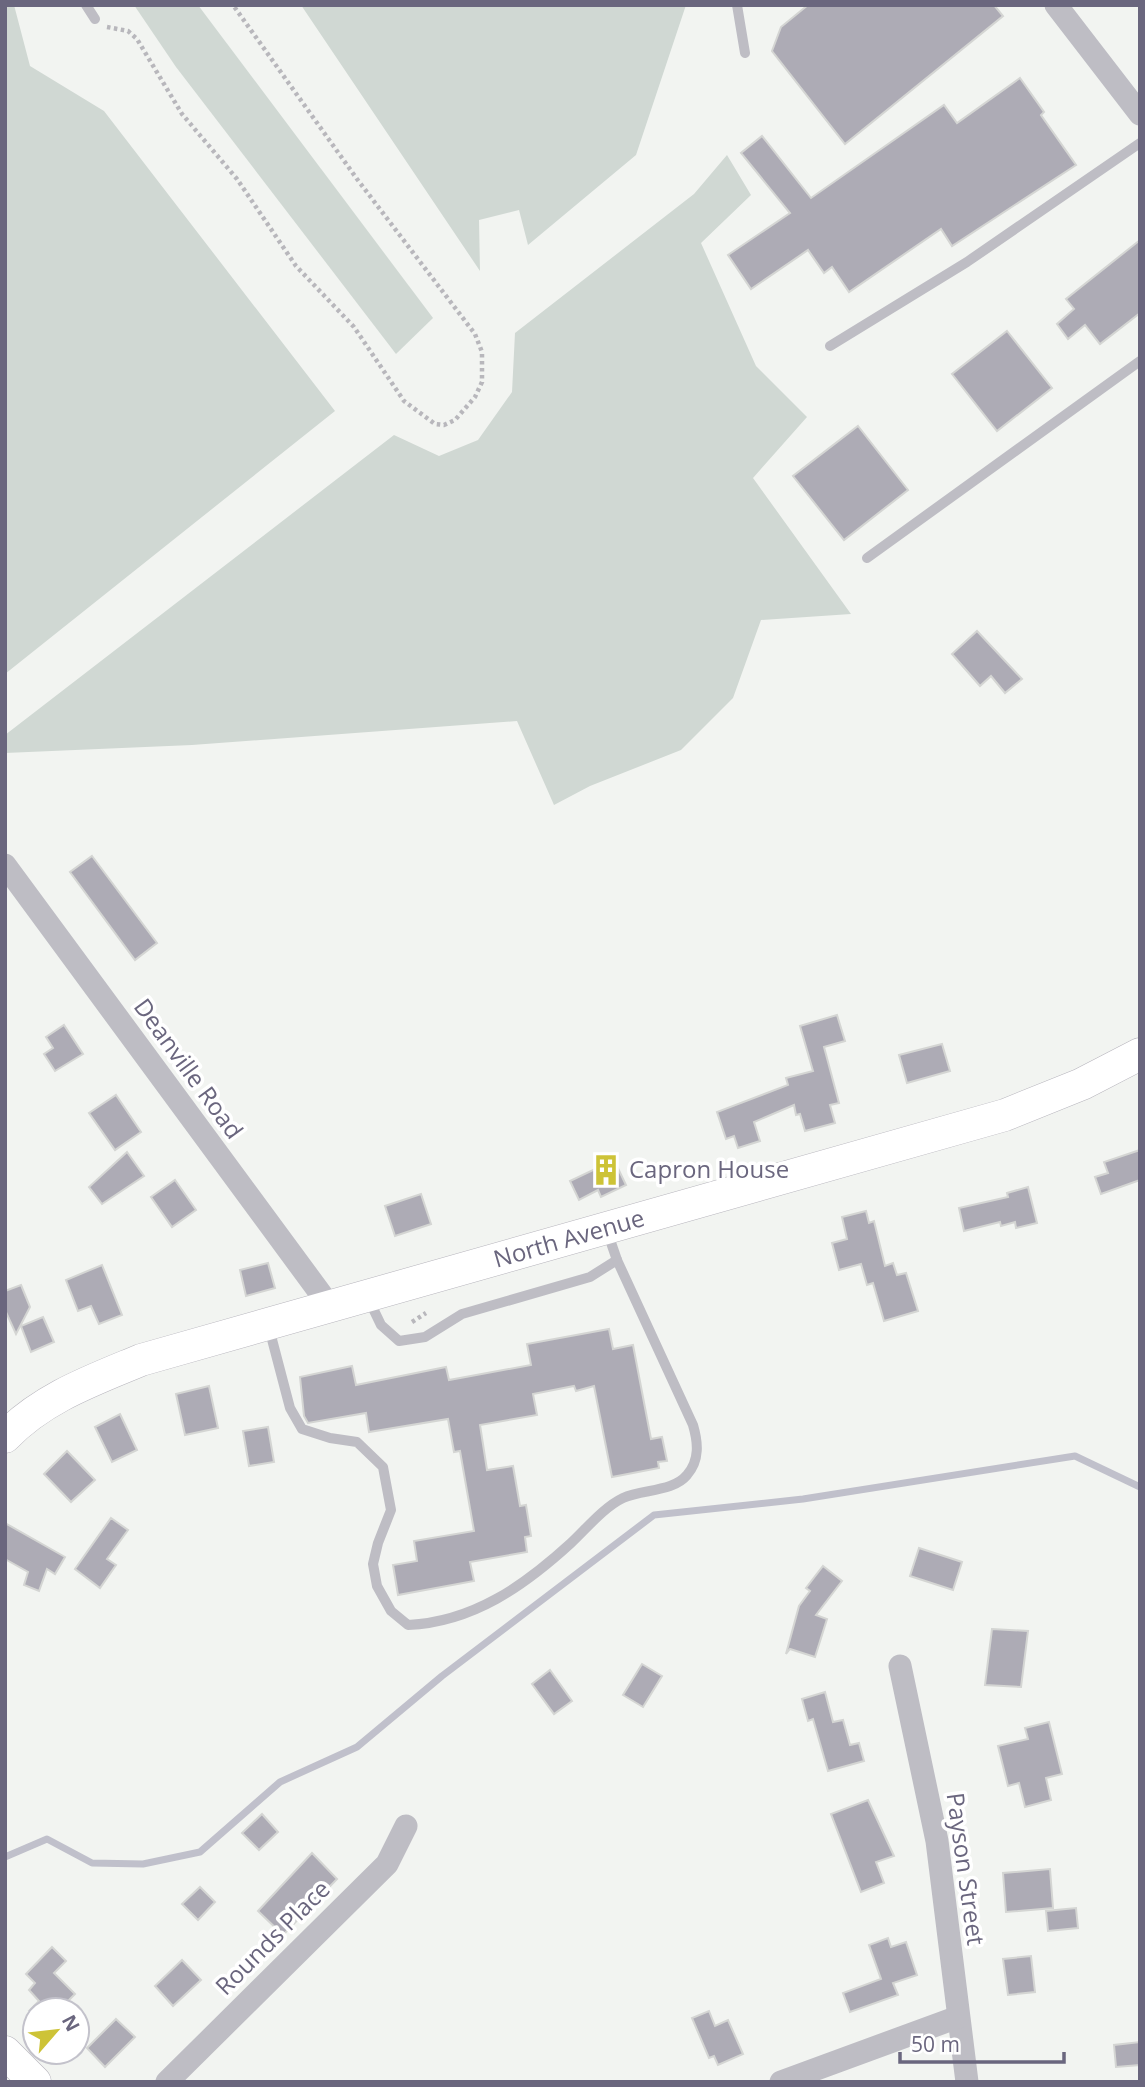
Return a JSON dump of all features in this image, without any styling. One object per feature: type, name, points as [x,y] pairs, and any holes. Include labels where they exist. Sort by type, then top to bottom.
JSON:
[{"type":"main road","name":"North Avenue","points":[[5,1437],[16,1425],[68,1391],[141,1360],[1005,1115],[1082,1084],[1140,1054]]},
{"type":"main road","points":[[5,2053],[35,2082]]},
{"type":"street","points":[[1055,5],[1140,114]]},
{"type":"street","name":"Deanville Road","points":[[5,865],[329,1305]]},
{"type":"street","name":"Payson Street","points":[[900,1666],[937,1841],[967,2082]]},
{"type":"street","name":"Rounds Place","points":[[167,2082],[387,1864],[407,1826]]},
{"type":"street","points":[[781,2082],[958,2017]]},
{"type":"lane","points":[[86,5],[95,19]]},
{"type":"lane","points":[[737,5],[746,53]]},
{"type":"lane","points":[[830,345],[967,262],[1140,143]]},
{"type":"lane","points":[[867,558],[1140,360]]},
{"type":"lane","points":[[268,1324],[290,1408],[302,1429],[357,1443],[383,1467],[391,1510],[373,1564],[377,1586],[391,1611],[408,1625],[434,1624],[482,1608],[512,1591],[622,1499],[668,1487],[687,1476],[696,1460],[698,1441],[693,1425],[617,1260],[606,1228]]},
{"type":"lane","points":[[367,1295],[381,1325],[399,1342],[425,1337],[462,1314],[590,1277],[617,1260]]},
{"type":"path","points":[[95,19],[106,27],[128,31],[137,39],[181,114],[236,179],[296,266],[354,327],[404,401],[435,424],[444,425],[455,420],[475,397],[482,382],[482,352],[475,334],[357,179],[233,5]]},
{"type":"shaded area","points":[[5,5],[14,5],[30,66],[104,111],[335,411],[5,674]]},
{"type":"shaded area","points":[[134,5],[198,5],[433,318],[396,354],[176,67]]},
{"type":"shaded area","points":[[301,5],[686,5],[636,155],[528,245],[519,210],[479,220],[480,271]]},
{"type":"shaded area","points":[[727,155],[751,195],[701,243],[756,366],[807,417],[753,478],[851,614],[761,620],[733,698],[681,750],[590,786],[554,805],[517,721],[192,745],[5,753],[5,735],[394,435],[439,456],[478,440],[512,392],[515,333],[694,194]]},
{"type":"building","points":[[808,5],[994,5],[1003,16],[845,144],[772,51],[781,27]]},
{"type":"building","points":[[1020,78],[1044,112],[1041,115],[1076,165],[952,246],[941,229],[849,292],[832,267],[824,273],[808,250],[751,289],[728,255],[790,213],[741,153],[762,136],[811,198],[944,105],[957,123]]},
{"type":"building","points":[[1140,240],[1140,313],[1100,344],[1085,325],[1068,339],[1057,324],[1074,309],[1066,299]]},
{"type":"building","points":[[1007,331],[1052,388],[997,431],[952,374]]},
{"type":"building","points":[[858,426],[908,490],[844,540],[793,476]]},
{"type":"building","points":[[977,631],[1022,679],[1005,693],[991,676],[980,686],[952,654]]},
{"type":"building","points":[[92,856],[157,943],[135,960],[70,872]]},
{"type":"building","points":[[837,1015],[845,1041],[824,1047],[839,1103],[830,1105],[835,1123],[805,1131],[794,1105],[754,1122],[760,1141],[738,1148],[734,1136],[726,1139],[717,1112],[788,1085],[786,1078],[813,1071],[800,1026]]},
{"type":"building","points":[[64,1025],[83,1054],[55,1071],[44,1054],[53,1048],[46,1037]]},
{"type":"building","points":[[942,1044],[950,1071],[907,1083],[899,1055]]},
{"type":"building","points":[[116,1095],[141,1132],[115,1150],[89,1113]]},
{"type":"building","points":[[1140,1150],[1140,1180],[1101,1194],[1095,1177],[1108,1173],[1104,1162]]},
{"type":"building","points":[[127,1152],[144,1176],[102,1204],[89,1187]]},
{"type":"building","name":"Capron House","points":[[614,1160],[626,1185],[601,1197],[598,1190],[579,1200],[570,1181]]},
{"type":"building","points":[[175,1180],[196,1210],[172,1227],[151,1197]]},
{"type":"building","points":[[1028,1187],[1037,1223],[1016,1228],[1015,1222],[1001,1226],[1000,1222],[964,1231],[959,1208],[1008,1197],[1007,1193]]},
{"type":"building","points":[[421,1194],[431,1224],[395,1236],[385,1206]]},
{"type":"building","points":[[866,1211],[869,1223],[874,1221],[885,1266],[893,1263],[897,1275],[906,1273],[918,1311],[884,1321],[873,1283],[867,1285],[861,1264],[839,1270],[832,1243],[847,1239],[842,1217]]},
{"type":"building","points":[[268,1263],[275,1288],[246,1296],[240,1270]]},
{"type":"building","points":[[102,1265],[122,1315],[99,1324],[91,1306],[78,1311],[66,1280]]},
{"type":"building","points":[[21,1285],[30,1307],[16,1334],[5,1310],[5,1291]]},
{"type":"building","points":[[43,1317],[54,1342],[31,1352],[21,1326]]},
{"type":"building","points":[[609,1329],[613,1349],[633,1345],[651,1439],[662,1437],[667,1461],[658,1462],[659,1468],[612,1477],[594,1386],[576,1391],[574,1386],[533,1394],[537,1415],[480,1425],[487,1470],[513,1466],[520,1506],[526,1505],[531,1536],[525,1537],[527,1552],[470,1562],[474,1581],[398,1595],[393,1565],[417,1561],[414,1541],[474,1531],[460,1451],[454,1452],[448,1419],[369,1432],[366,1413],[308,1423],[304,1416],[300,1377],[352,1366],[356,1385],[446,1367],[449,1380],[531,1365],[527,1344]]},
{"type":"building","points":[[209,1386],[218,1428],[185,1435],[176,1394]]},
{"type":"building","points":[[120,1414],[137,1450],[112,1462],[95,1427]]},
{"type":"building","points":[[268,1427],[274,1462],[249,1466],[243,1431]]},
{"type":"building","points":[[67,1451],[95,1480],[71,1502],[44,1474]]},
{"type":"building","points":[[111,1518],[128,1530],[107,1559],[116,1565],[100,1588],[75,1569]]},
{"type":"building","points":[[5,1523],[65,1557],[55,1574],[47,1569],[39,1591],[24,1585],[28,1572],[5,1559]]},
{"type":"building","points":[[919,1548],[962,1562],[953,1590],[910,1576]]},
{"type":"building","points":[[823,1566],[842,1581],[816,1615],[827,1619],[815,1657],[790,1649],[786,1654],[799,1606],[810,1591],[806,1588]]},
{"type":"building","points":[[992,1629],[1028,1631],[1021,1687],[985,1685]]},
{"type":"building","points":[[642,1664],[662,1676],[643,1707],[623,1695]]},
{"type":"building","points":[[550,1670],[572,1701],[554,1714],[532,1684]]},
{"type":"building","points":[[825,1692],[833,1722],[843,1720],[850,1745],[859,1743],[864,1761],[828,1771],[813,1719],[808,1721],[802,1699]]},
{"type":"building","points":[[1049,1722],[1062,1774],[1046,1778],[1051,1800],[1025,1807],[1019,1783],[1008,1786],[998,1746],[1028,1739],[1025,1728]]},
{"type":"building","points":[[868,1800],[894,1856],[876,1862],[884,1883],[861,1892],[831,1814]]},
{"type":"building","points":[[262,1814],[278,1832],[259,1850],[242,1833]]},
{"type":"building","points":[[312,1853],[337,1879],[283,1935],[258,1911]]},
{"type":"building","points":[[1050,1869],[1053,1908],[1006,1912],[1003,1873]]},
{"type":"building","points":[[200,1887],[215,1902],[198,1920],[182,1904]]},
{"type":"building","points":[[1076,1908],[1078,1928],[1048,1931],[1046,1911]]},
{"type":"building","points":[[888,1938],[891,1947],[906,1942],[917,1975],[893,1983],[898,1995],[850,2012],[843,1993],[881,1979],[869,1945]]},
{"type":"building","points":[[52,1947],[66,1961],[54,1973],[75,1994],[34,1996],[29,1990],[35,1983],[26,1974]]},
{"type":"building","points":[[1031,1956],[1035,1992],[1008,1995],[1003,1959]]},
{"type":"building","points":[[182,1960],[201,1980],[173,2006],[155,1986]]},
{"type":"building","points":[[709,2011],[715,2026],[728,2020],[743,2054],[718,2065],[714,2056],[709,2058],[692,2018]]},
{"type":"building","points":[[116,2019],[135,2037],[105,2067],[91,2052],[91,2044]]},
{"type":"building","points":[[1140,2042],[1140,2065],[1116,2067],[1114,2045]]},
{"type":"waterway","points":[[5,1857],[47,1839],[92,1863],[143,1864],[200,1852],[280,1782],[357,1747],[442,1676],[654,1515],[803,1499],[1075,1456],[1140,1487]]},
{"type":"place","name":"Capron House","points":[[606,1170]]}]
